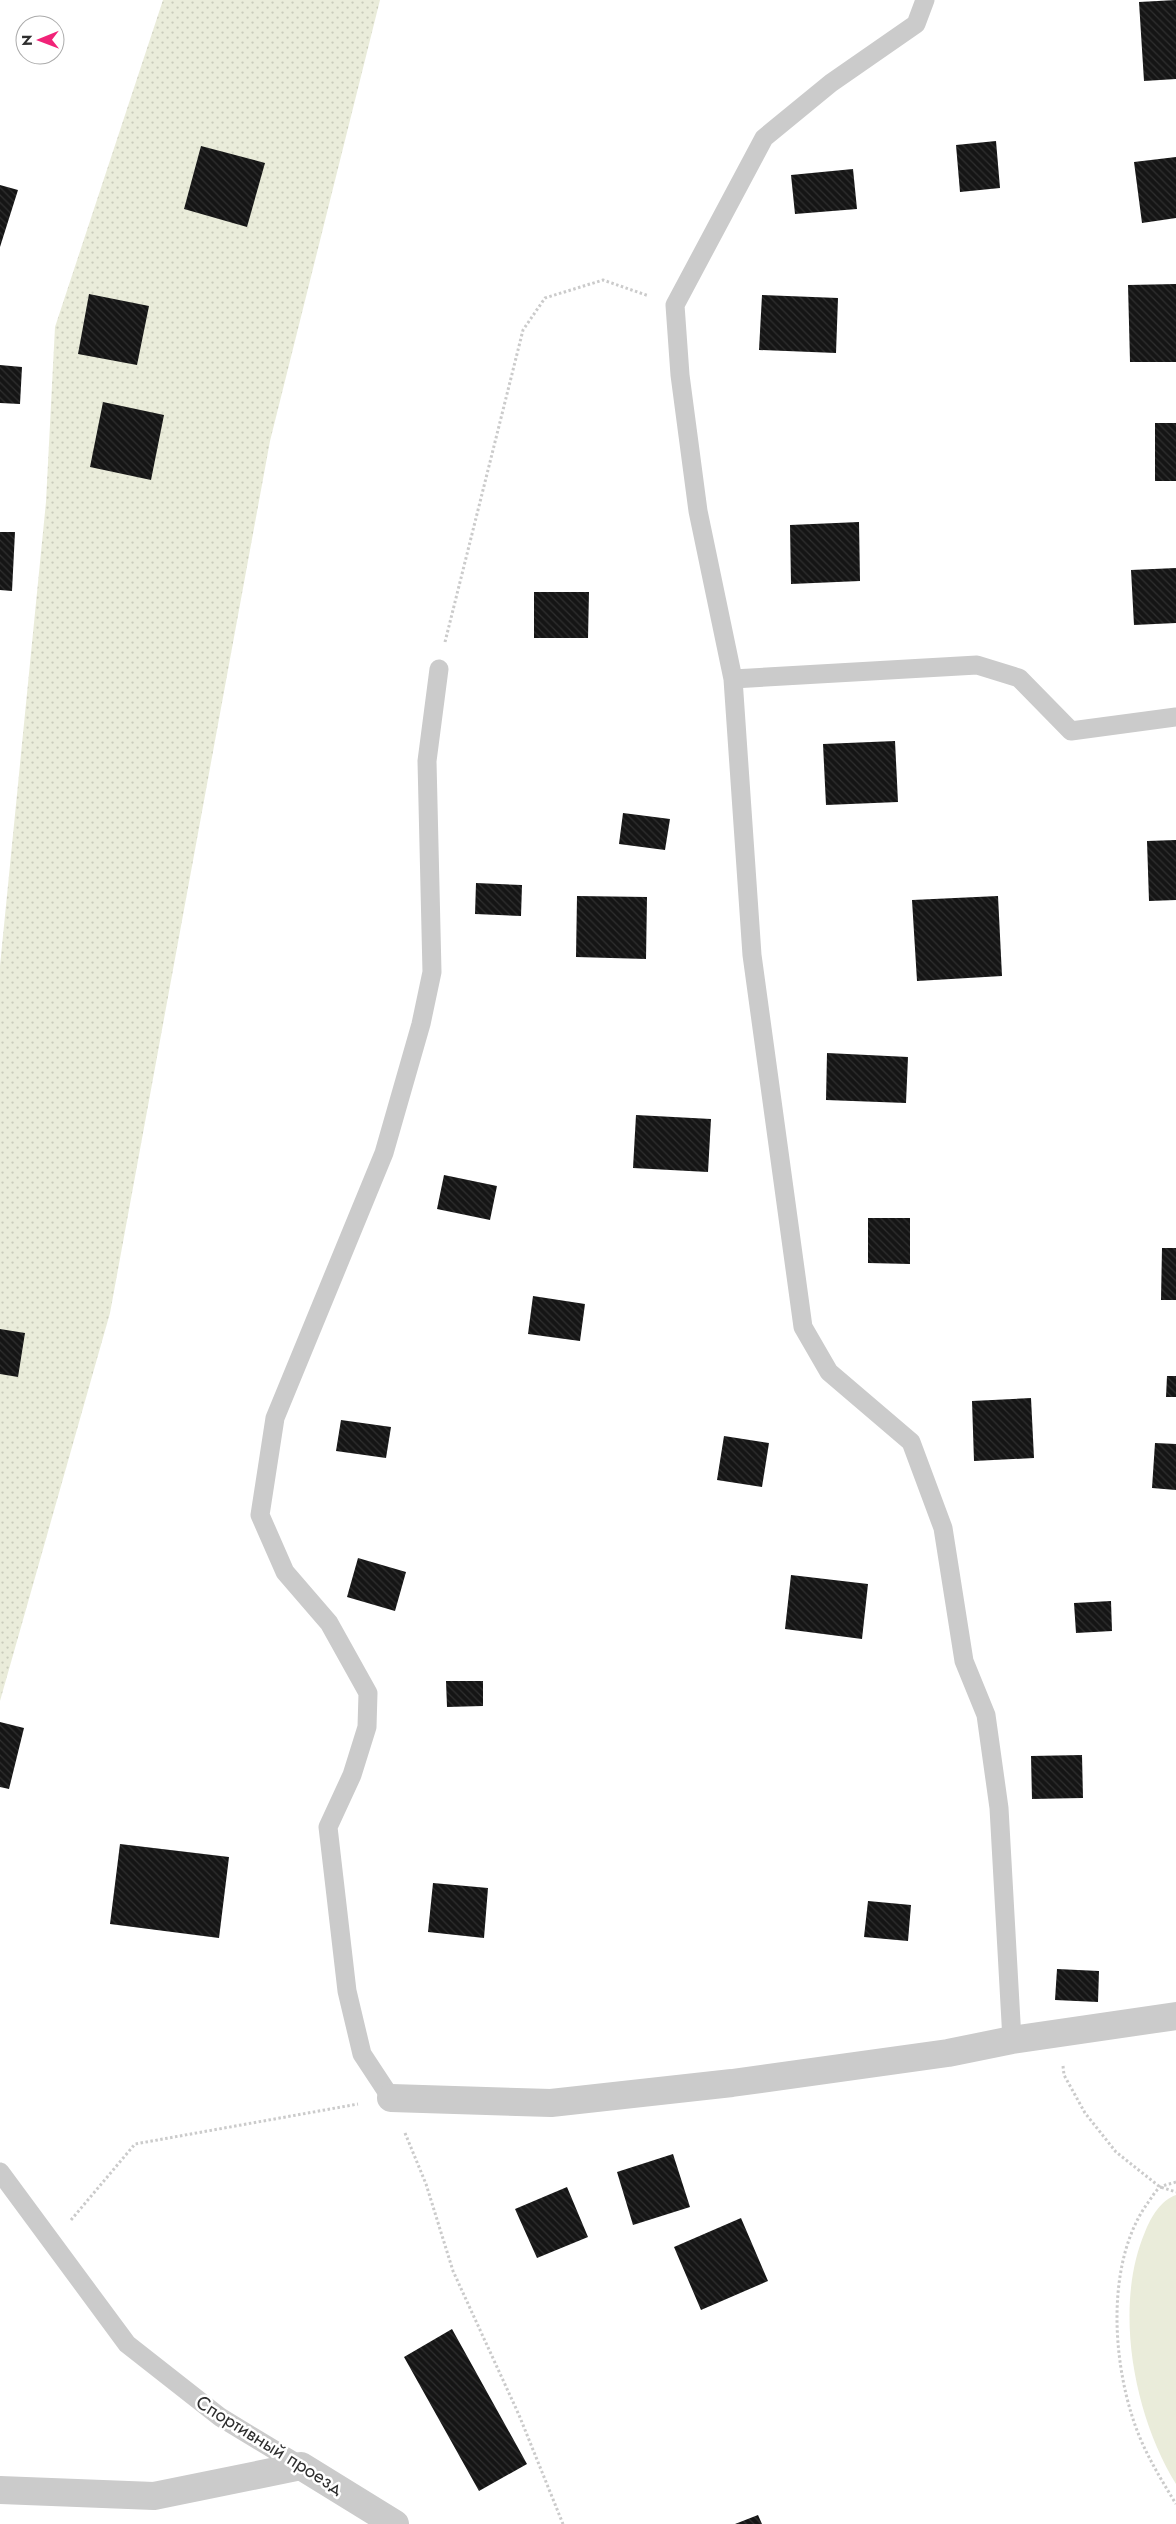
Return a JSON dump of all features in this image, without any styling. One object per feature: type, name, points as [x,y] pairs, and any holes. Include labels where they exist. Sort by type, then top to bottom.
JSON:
[{"type":"street","points":[[391,2098],[550,2103],[732,2083],[948,2053],[1012,2040],[1176,2016]]},
{"type":"street","points":[[0,2490],[154,2496],[301,2466]]},
{"type":"street","name":"Спортивный проезд","points":[[301,2466],[395,2524]]},
{"type":"lane","points":[[925,0],[916,24],[831,83],[764,138],[675,305],[680,375],[698,512],[733,679],[752,955],[803,1327],[829,1372],[911,1442],[943,1528],[964,1661],[986,1715],[999,1808],[1012,2040]]},
{"type":"lane","points":[[733,679],[978,665],[1019,678],[1071,731],[1176,717]]},
{"type":"lane","points":[[391,2098],[362,2054],[347,1991],[328,1827],[352,1775],[368,1727],[368,1693],[330,1623],[285,1572],[260,1515],[275,1418],[384,1153],[421,1024],[432,972],[428,761],[439,669]]},
{"type":"lane","name":"Спортивный проезд","points":[[0,2172],[127,2344],[220,2417],[301,2466]]},
{"type":"path","points":[[439,669],[470,534],[523,330],[545,298],[603,280],[675,305]]},
{"type":"path","points":[[1060,2033],[1064,2074],[1085,2113],[1116,2152],[1160,2187],[1176,2192]]},
{"type":"path","points":[[52,2244],[135,2144],[391,2098],[426,2184],[452,2271],[518,2415],[563,2524]]},
{"type":"path","points":[[1176,2182],[1160,2187],[1135,2222],[1126,2244],[1121,2267],[1118,2322],[1123,2381],[1133,2418],[1148,2458],[1176,2504]]},
{"type":"green space","points":[[163,0],[380,0],[270,441],[110,1313],[0,1701],[0,966],[46,502],[55,327]]},
{"type":"green space","points":[[1176,2195],[1176,2484],[1161,2457],[1139,2394],[1133,2361],[1130,2293],[1135,2262],[1150,2221],[1161,2205]]},
{"type":"building","points":[[1176,0],[1176,79],[1144,81],[1139,2]]},
{"type":"building","points":[[996,141],[1000,188],[960,192],[956,145]]},
{"type":"building","points":[[201,146],[265,163],[247,227],[184,209]]},
{"type":"building","points":[[1176,157],[1176,218],[1142,223],[1134,162]]},
{"type":"building","points":[[853,169],[857,209],[795,214],[791,175]]},
{"type":"building","points":[[0,185],[18,190],[0,247]]},
{"type":"building","points":[[1176,284],[1176,362],[1130,362],[1128,285]]},
{"type":"building","points":[[89,294],[149,306],[137,365],[78,354]]},
{"type":"building","points":[[762,295],[838,298],[836,353],[759,350]]},
{"type":"building","points":[[0,365],[22,367],[20,404],[0,403]]},
{"type":"building","points":[[103,402],[164,415],[151,480],[90,467]]},
{"type":"building","points":[[1155,423],[1176,423],[1176,481],[1155,481]]},
{"type":"building","points":[[859,522],[860,581],[791,584],[790,525]]},
{"type":"building","points":[[0,532],[15,532],[12,591],[0,590]]},
{"type":"building","points":[[1176,568],[1176,623],[1134,625],[1131,570]]},
{"type":"building","points":[[534,592],[589,592],[588,638],[534,638]]},
{"type":"building","points":[[895,741],[898,802],[826,805],[823,744]]},
{"type":"building","points":[[623,813],[670,819],[665,850],[619,844]]},
{"type":"building","points":[[1176,840],[1176,900],[1149,901],[1147,841]]},
{"type":"building","points":[[476,883],[522,885],[521,916],[475,914]]},
{"type":"building","points":[[577,896],[647,897],[646,959],[576,957]]},
{"type":"building","points":[[998,896],[1002,976],[917,981],[912,900]]},
{"type":"building","points":[[827,1053],[908,1057],[906,1103],[826,1100]]},
{"type":"building","points":[[636,1115],[711,1119],[708,1172],[633,1168]]},
{"type":"building","points":[[444,1175],[497,1186],[490,1220],[437,1209]]},
{"type":"building","points":[[868,1218],[910,1218],[910,1264],[868,1263]]},
{"type":"building","points":[[1162,1248],[1176,1248],[1176,1300],[1161,1300]]},
{"type":"building","points":[[533,1296],[585,1304],[580,1341],[528,1334]]},
{"type":"building","points":[[0,1329],[25,1333],[18,1377],[0,1374]]},
{"type":"building","points":[[1167,1376],[1176,1376],[1176,1397],[1166,1397]]},
{"type":"building","points":[[1031,1398],[1034,1458],[974,1461],[972,1401]]},
{"type":"building","points":[[341,1420],[391,1427],[386,1458],[336,1451]]},
{"type":"building","points":[[724,1436],[769,1443],[762,1487],[717,1480]]},
{"type":"building","points":[[1155,1443],[1176,1444],[1176,1490],[1152,1488]]},
{"type":"building","points":[[358,1558],[406,1572],[395,1611],[347,1597]]},
{"type":"building","points":[[791,1575],[868,1584],[862,1639],[785,1629]]},
{"type":"building","points":[[1111,1601],[1112,1631],[1076,1633],[1074,1603]]},
{"type":"building","points":[[446,1681],[483,1681],[483,1706],[447,1707]]},
{"type":"building","points":[[0,1722],[24,1728],[9,1789],[0,1787]]},
{"type":"building","points":[[1082,1755],[1083,1798],[1032,1799],[1031,1756]]},
{"type":"building","points":[[120,1844],[229,1857],[219,1938],[110,1924]]},
{"type":"building","points":[[433,1883],[488,1888],[484,1938],[428,1932]]},
{"type":"building","points":[[868,1901],[911,1905],[908,1941],[864,1937]]},
{"type":"building","points":[[1057,1969],[1099,1971],[1098,2002],[1055,2000]]},
{"type":"building","points":[[673,2154],[690,2207],[633,2225],[617,2172]]},
{"type":"building","points":[[567,2187],[588,2237],[537,2258],[515,2209]]},
{"type":"building","points":[[741,2218],[768,2281],[701,2310],[674,2247]]},
{"type":"building","points":[[452,2329],[527,2464],[479,2491],[404,2357]]},
{"type":"building","points":[[758,2515],[762,2524],[735,2524]]}]
